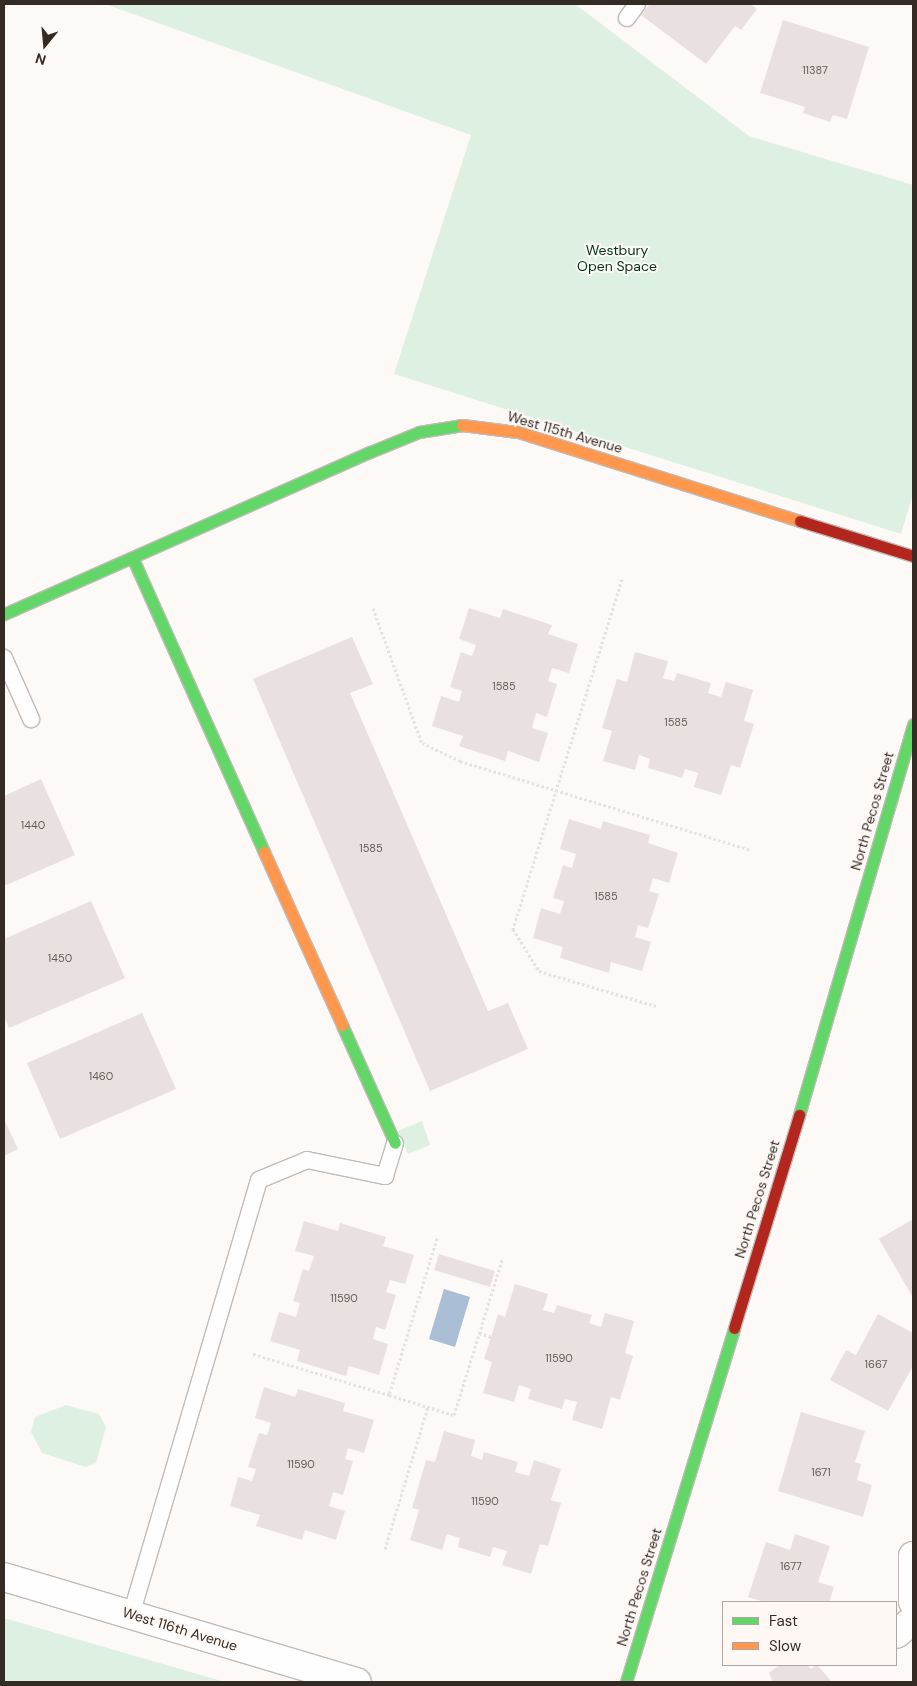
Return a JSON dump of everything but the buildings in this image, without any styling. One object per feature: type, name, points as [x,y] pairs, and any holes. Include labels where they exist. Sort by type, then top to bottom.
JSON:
[{"type":"street","name":"West 115th Avenue","points":[[4,614],[132,559],[370,452],[419,432],[458,425],[518,432],[913,556]]},
{"type":"street","points":[[132,559],[395,1143]]},
{"type":"street","name":"North Pecos Street","points":[[626,1682],[833,1004],[913,724]]},
{"type":"street","points":[[913,1556],[913,1602]]},
{"type":"street","name":"West 116th Avenue","points":[[4,1577],[357,1682]]},
{"type":"street","points":[[897,1633],[913,1620]]},
{"type":"lane","points":[[627,18],[637,4]]},
{"type":"lane","points":[[4,658],[31,719]]},
{"type":"lane","points":[[131,1615],[259,1180],[307,1160],[385,1176],[395,1143]]},
{"type":"path","points":[[622,579],[513,930],[539,971],[656,1006]]},
{"type":"path","points":[[373,608],[422,743],[460,761],[751,850]]},
{"type":"path","points":[[389,1395],[437,1238]]},
{"type":"path","points":[[253,1354],[454,1415],[503,1257]]},
{"type":"path","points":[[479,1333],[491,1337]]},
{"type":"path","points":[[385,1549],[428,1407]]},
{"type":"green space","name":"Westbury Open Space","points":[[105,4],[575,4],[749,136],[913,185],[913,494],[901,534],[394,374],[471,135]]},
{"type":"green space","points":[[422,1121],[430,1145],[408,1154],[398,1131]]},
{"type":"green space","points":[[66,1405],[99,1414],[106,1427],[96,1463],[86,1467],[42,1453],[31,1432],[35,1417]]},
{"type":"green space","points":[[4,1618],[225,1682],[4,1682]]},
{"type":"water","points":[[444,1289],[470,1297],[455,1347],[429,1339]]},
{"type":"traffic: fast","points":[[4,614],[370,452],[419,432],[462,425]]},
{"type":"traffic: fast","points":[[133,559],[264,852]]},
{"type":"traffic: fast","points":[[799,1115],[913,724]]},
{"type":"traffic: fast","points":[[342,1025],[395,1143]]},
{"type":"traffic: fast","points":[[626,1682],[734,1328]]},
{"type":"traffic: slow","points":[[462,425],[518,432],[800,521]]},
{"type":"traffic: slow","points":[[264,852],[342,1025]]},
{"type":"traffic: jam","points":[[800,521],[913,556]]},
{"type":"traffic: jam","points":[[734,1328],[799,1115]]}]
